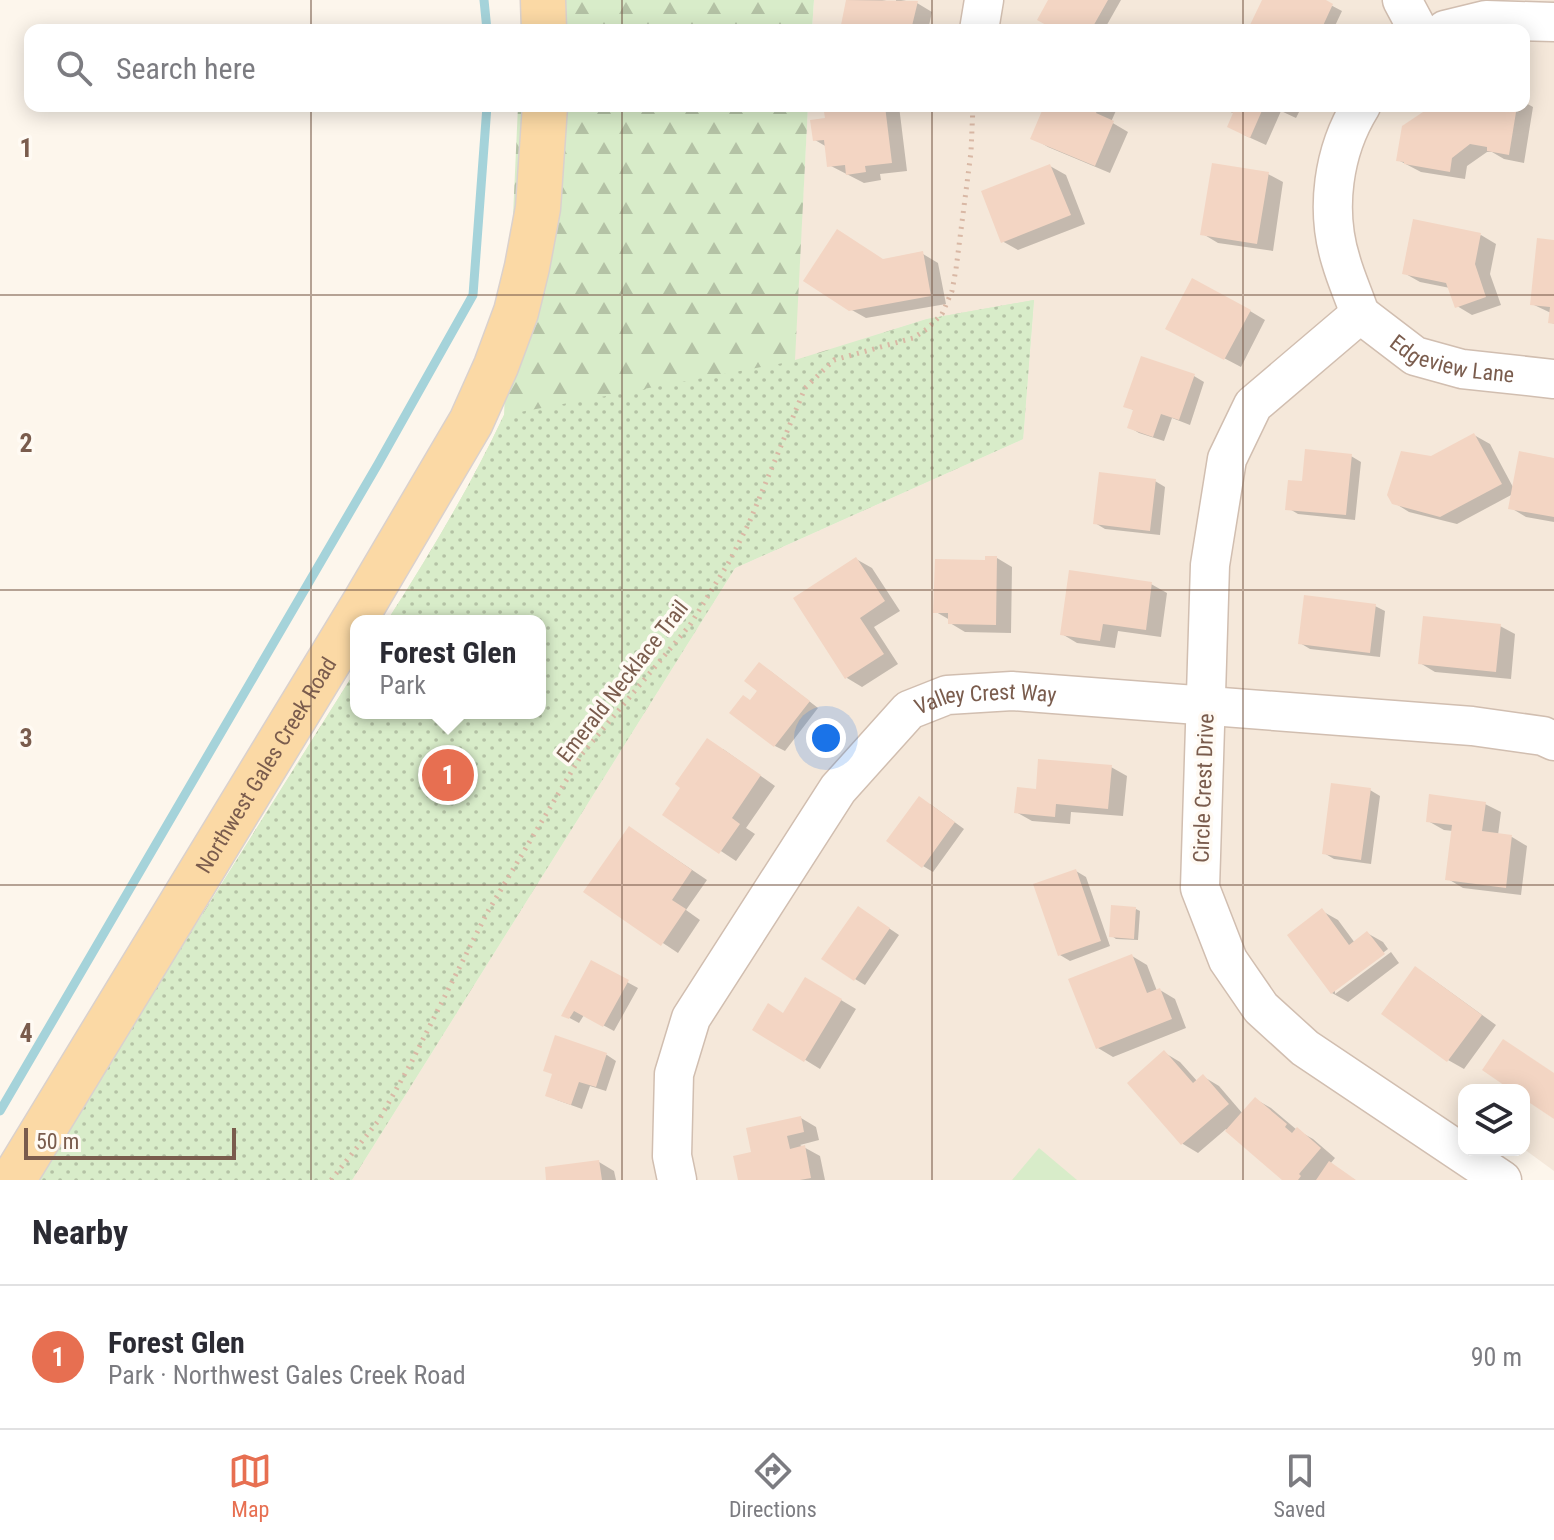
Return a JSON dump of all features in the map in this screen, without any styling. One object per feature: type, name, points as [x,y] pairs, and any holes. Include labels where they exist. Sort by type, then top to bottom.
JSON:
[{"type":"main road","points":[[543,0],[544,24]]},
{"type":"main road","name":"Northwest Gales Creek Road","points":[[357,615],[471,422],[496,366],[516,312],[527,267],[538,208],[545,112]]},
{"type":"main road","name":"Northwest Gales Creek Road","points":[[13,1180],[350,626]]},
{"type":"street","points":[[980,24],[984,0]]},
{"type":"street","points":[[1402,0],[1415,24]]},
{"type":"street","points":[[1470,24],[1486,20],[1554,22]]},
{"type":"street","points":[[1357,112],[1339,154],[1333,189],[1340,259],[1360,314]]},
{"type":"street","name":"Edgeview Lane","points":[[1360,314],[1415,356],[1462,369],[1554,379]]},
{"type":"street","name":"Circle Crest Drive","points":[[1360,314],[1253,405],[1227,459],[1210,565],[1200,888],[1228,960],[1261,1008],[1305,1048],[1502,1180]]},
{"type":"street","name":"Valley Crest Way","points":[[677,1180],[672,1156],[674,1074],[691,1018],[838,789],[909,710],[947,695],[1012,691],[1472,726],[1543,736],[1554,741]]},
{"type":"path","name":"Emerald Necklace Trail","points":[[331,1180],[379,1120],[487,913],[582,754],[690,625],[729,562],[749,523],[805,388],[834,360],[913,338],[942,314],[952,291],[956,269],[971,152],[973,112]]},
{"type":"shaded area","points":[[814,0],[1554,0],[1554,1171],[1530,1153],[1530,1084],[1458,1084],[1458,1156],[1502,1156],[1488,1180],[352,1180],[735,568],[1023,439],[1034,301],[927,319],[794,361],[808,112],[1530,112],[1530,24],[812,24]]},
{"type":"green space","points":[[523,0],[814,0],[812,24],[522,24]]},
{"type":"green space","points":[[518,112],[808,112],[795,360],[927,319],[1034,300],[1023,439],[735,568],[352,1180],[86,1099],[350,680],[350,719],[546,719],[546,615],[391,615],[449,520],[504,415]]},
{"type":"green space","points":[[1034,300],[1023,439],[735,568],[352,1180],[36,1180],[350,680],[350,719],[546,719],[546,615],[391,615],[449,520],[504,415],[794,361],[927,319]]},
{"type":"green space","points":[[1039,1148],[1077,1180],[1012,1180]]},
{"type":"building","points":[[846,0],[918,1],[912,24],[841,24]]},
{"type":"building","points":[[1048,0],[1108,0],[1094,24],[1044,24],[1037,20]]},
{"type":"building","points":[[1262,0],[1326,0],[1333,4],[1324,24],[1250,24]]},
{"type":"building","points":[[824,112],[886,112],[892,163],[865,166],[866,172],[846,175],[845,165],[827,167],[824,140],[813,141],[810,120],[825,118]]},
{"type":"building","points":[[1041,112],[1096,112],[1114,121],[1095,166],[1030,139]]},
{"type":"building","points":[[1261,112],[1250,138],[1227,127],[1233,113]]},
{"type":"building","points":[[1423,112],[1516,112],[1509,155],[1470,144],[1452,158],[1450,172],[1396,161],[1402,126]]},
{"type":"building","points":[[1212,163],[1269,172],[1257,244],[1200,235]]},
{"type":"building","points":[[1050,164],[1071,215],[1001,243],[981,191]]},
{"type":"building","points":[[1413,219],[1481,233],[1475,264],[1486,297],[1455,308],[1446,283],[1402,274]]},
{"type":"building","points":[[837,229],[883,259],[923,251],[931,296],[849,311],[803,281]]},
{"type":"building","points":[[1537,238],[1554,240],[1554,324],[1548,323],[1550,307],[1530,305]]},
{"type":"building","points":[[1192,278],[1251,310],[1224,360],[1165,329]]},
{"type":"building","points":[[1141,356],[1195,374],[1179,420],[1161,414],[1153,437],[1127,428],[1133,410],[1123,407]]},
{"type":"building","points":[[1474,433],[1502,484],[1440,517],[1392,504],[1387,495],[1401,451],[1431,456]]},
{"type":"building","points":[[1305,449],[1352,454],[1346,515],[1285,510],[1288,480],[1302,481]]},
{"type":"building","points":[[1519,451],[1554,458],[1554,517],[1508,509]]},
{"type":"building","points":[[1099,472],[1156,479],[1150,531],[1093,524]]},
{"type":"building","points":[[985,556],[997,556],[996,625],[948,624],[948,613],[933,613],[935,559],[985,560]]},
{"type":"building","points":[[856,557],[885,601],[860,618],[884,654],[845,679],[793,598]]},
{"type":"building","points":[[1069,570],[1152,582],[1146,630],[1103,624],[1100,641],[1060,635]]},
{"type":"building","points":[[1304,595],[1376,604],[1370,653],[1298,644]]},
{"type":"building","points":[[1423,616],[1501,624],[1496,672],[1418,664]]},
{"type":"building","points":[[759,662],[810,701],[774,747],[729,713],[743,695],[750,700],[757,691],[744,681]]},
{"type":"building","points":[[707,738],[761,775],[732,818],[740,824],[719,854],[662,815],[680,788],[675,784]]},
{"type":"building","points":[[1038,759],[1112,765],[1108,809],[1056,804],[1055,817],[1014,813],[1017,787],[1036,789]]},
{"type":"building","points":[[1331,783],[1371,788],[1361,860],[1322,854]]},
{"type":"building","points":[[1429,794],[1486,802],[1482,831],[1512,835],[1506,888],[1445,880],[1452,825],[1426,822]]},
{"type":"building","points":[[919,796],[955,822],[922,868],[886,841]]},
{"type":"building","points":[[629,826],[692,870],[672,900],[686,909],[661,946],[583,892]]},
{"type":"building","points":[[1076,869],[1101,941],[1058,956],[1033,884]]},
{"type":"building","points":[[1111,905],[1136,907],[1134,939],[1109,937]]},
{"type":"building","points":[[858,906],[890,928],[854,981],[821,959]]},
{"type":"building","points":[[1322,908],[1349,945],[1367,931],[1385,954],[1331,994],[1287,935]]},
{"type":"building","points":[[1132,954],[1147,993],[1160,988],[1172,1019],[1096,1049],[1068,979]]},
{"type":"building","points":[[591,960],[629,980],[603,1027],[574,1011],[569,1019],[561,1016]]},
{"type":"building","points":[[1415,966],[1482,1015],[1447,1062],[1381,1014]]},
{"type":"building","points":[[805,977],[842,999],[804,1062],[752,1030],[768,1003],[783,1013]]},
{"type":"building","points":[[555,1035],[607,1053],[596,1087],[579,1082],[571,1105],[545,1096],[552,1074],[543,1071]]},
{"type":"building","points":[[1503,1039],[1554,1073],[1554,1119],[1530,1103],[1530,1084],[1502,1084],[1482,1070]]},
{"type":"building","points":[[1164,1050],[1193,1083],[1203,1074],[1229,1104],[1181,1145],[1127,1083]]},
{"type":"building","points":[[1255,1097],[1287,1124],[1285,1127],[1292,1133],[1297,1127],[1321,1148],[1299,1174],[1298,1180],[1282,1180],[1225,1131]]},
{"type":"building","points":[[801,1116],[804,1132],[787,1136],[790,1149],[805,1145],[811,1178],[738,1180],[733,1156],[751,1152],[746,1128]]},
{"type":"building","points":[[599,1160],[602,1180],[546,1180],[545,1167]]},
{"type":"building","points":[[1329,1161],[1356,1180],[1316,1180]]},
{"type":"waterway","points":[[484,0],[486,24]]},
{"type":"waterway","points":[[0,1111],[378,464],[473,295],[487,112]]},
{"type":"place","name":"Forest Glen","points":[[448,775]]}]
